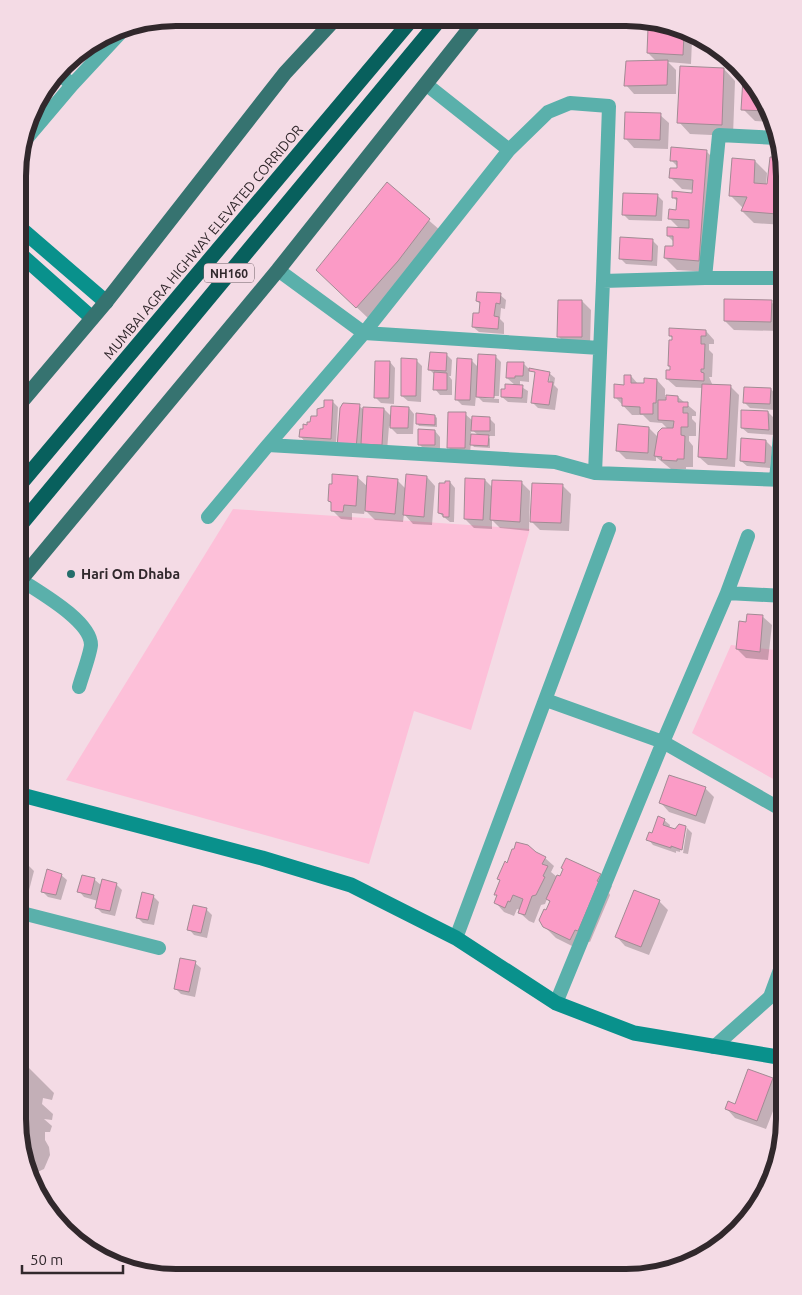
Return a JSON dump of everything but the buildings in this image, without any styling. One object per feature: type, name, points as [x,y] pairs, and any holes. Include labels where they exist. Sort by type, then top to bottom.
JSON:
[{"type":"highway","name":"MUMBAI AGRA HIGHWAY ELEVATED CORRIDOR","points":[[26,478],[406,26]]},
{"type":"highway","name":"NH160","points":[[26,518],[433,26]]},
{"type":"main road","points":[[26,396],[106,302],[286,73],[329,26]]},
{"type":"main road","points":[[26,575],[278,270],[426,86],[436,70],[472,26]]},
{"type":"street","points":[[33,131],[113,40]]},
{"type":"street","points":[[63,77],[72,85]]},
{"type":"street","points":[[426,86],[509,150]]},
{"type":"street","points":[[208,517],[364,333],[509,150],[548,112],[570,103],[610,106],[595,473]]},
{"type":"street","points":[[705,278],[720,135],[771,138]]},
{"type":"street","points":[[26,233],[106,302]]},
{"type":"street","points":[[26,259],[92,318]]},
{"type":"street","points":[[278,270],[364,333],[600,348]]},
{"type":"street","points":[[603,280],[776,278]]},
{"type":"street","points":[[268,445],[554,462],[595,473],[776,480]]},
{"type":"street","points":[[456,938],[609,529]]},
{"type":"street","points":[[556,1003],[663,742],[727,593],[748,536]]},
{"type":"street","points":[[26,586],[76,618],[87,632],[91,644],[79,686]]},
{"type":"street","points":[[727,593],[776,596]]},
{"type":"street","points":[[546,700],[663,742],[775,806]]},
{"type":"street","points":[[26,796],[262,858],[352,885],[456,938],[556,1003],[634,1034],[775,1057]]},
{"type":"street","points":[[26,914],[159,948]]},
{"type":"street","points":[[714,1047],[770,998],[775,984]]},
{"type":"shaded area","points":[[233,509],[530,529],[471,730],[414,711],[369,864],[66,780]]},
{"type":"shaded area","points":[[731,645],[776,650],[775,780],[692,733]]},
{"type":"place","name":"Hari Om Dhaba","points":[[71,574]]}]
